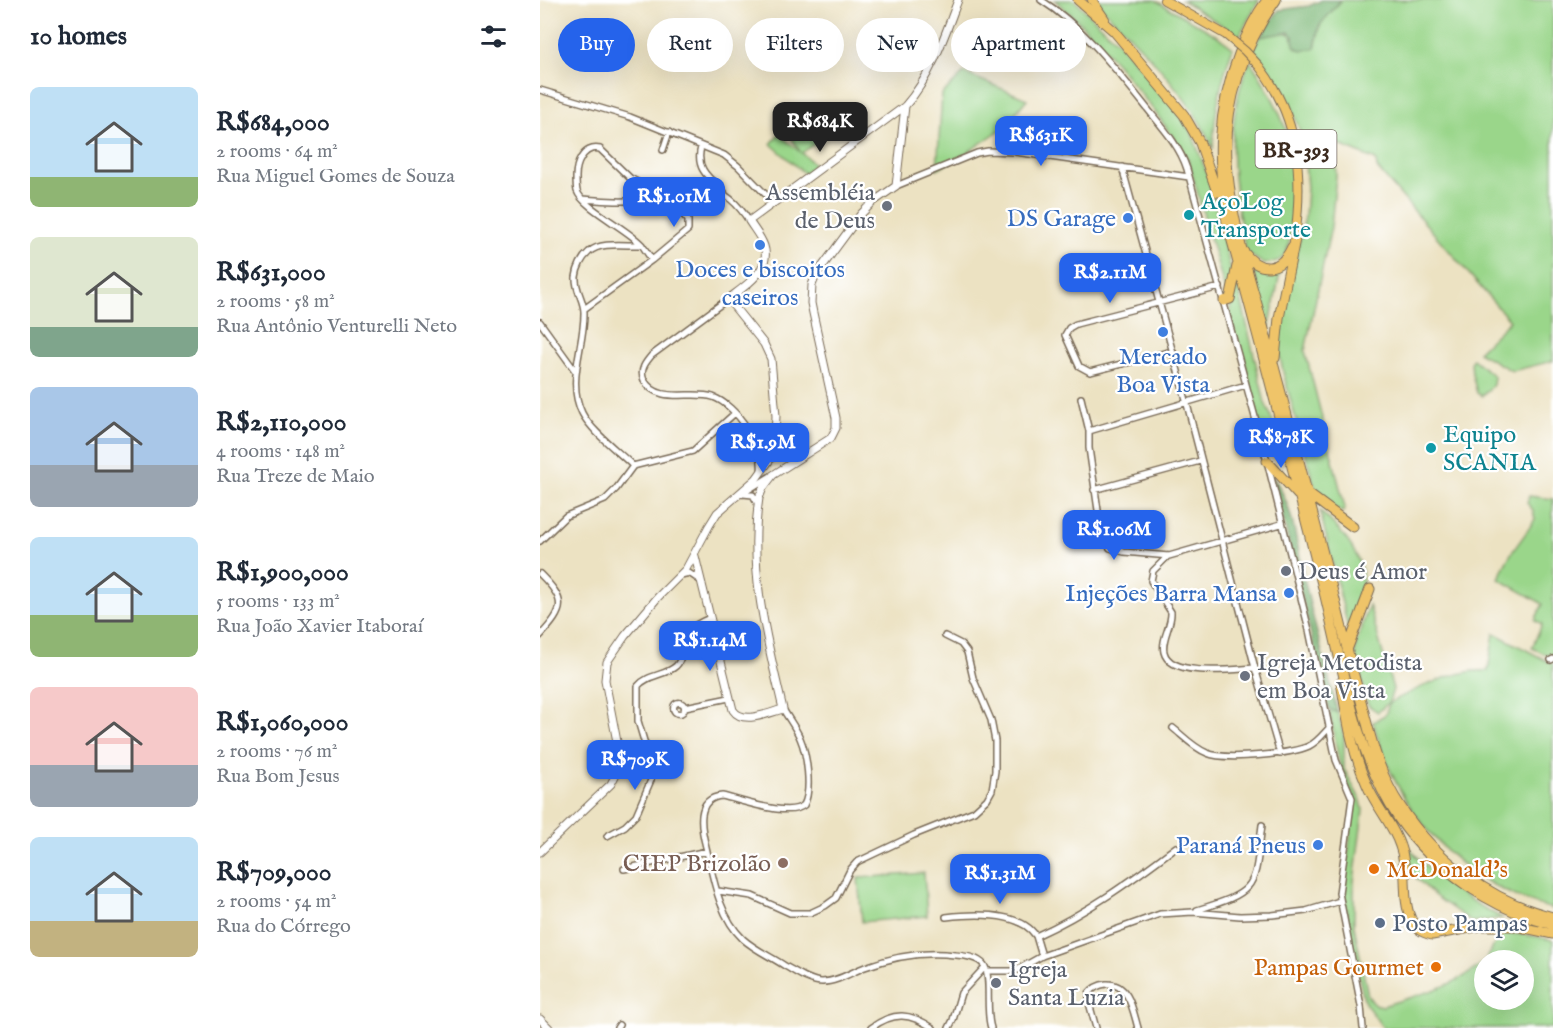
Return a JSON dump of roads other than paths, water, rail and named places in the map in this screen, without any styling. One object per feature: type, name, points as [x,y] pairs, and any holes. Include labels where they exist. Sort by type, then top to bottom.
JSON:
[{"type":"highway","points":[[1078,0],[1114,31],[1157,82],[1193,129],[1206,157],[1238,261],[1375,754],[1393,794],[1410,820],[1443,858],[1503,899],[1553,917]]},
{"type":"highway","points":[[1227,223],[1219,167],[1223,104],[1232,70],[1246,36],[1259,10],[1267,0]]},
{"type":"highway","points":[[1276,0],[1265,15],[1251,43],[1230,107],[1227,160],[1229,188],[1241,248],[1276,373],[1326,600],[1356,760],[1368,788],[1401,847],[1409,913],[1411,920],[1420,931],[1432,935],[1481,926],[1515,926],[1553,934]]},
{"type":"highway","name":"BR-393","points":[[1241,248],[1255,263],[1269,267],[1283,261],[1295,239]]},
{"type":"highway","name":"BR-393","points":[[1276,373],[1275,350],[1279,318],[1295,239]]},
{"type":"highway","points":[[1224,301],[1230,299],[1232,294],[1238,261]]},
{"type":"highway","points":[[1267,461],[1303,495],[1353,527]]},
{"type":"highway","points":[[1347,650],[1370,589]]},
{"type":"highway","points":[[1326,600],[1367,755],[1378,782],[1399,819],[1430,856],[1458,880],[1501,906],[1553,925]]},
{"type":"main road","points":[[1092,0],[1096,9],[1114,31]]},
{"type":"main road","name":"BR-393","points":[[1164,0],[1226,35],[1259,66],[1274,87],[1284,108],[1297,152],[1300,187],[1295,239]]},
{"type":"street","points":[[749,220],[905,106],[919,88],[944,37],[958,0]]},
{"type":"street","points":[[1041,0],[1065,18]]},
{"type":"street","points":[[1086,38],[1131,88],[1185,161],[1267,461],[1309,630],[1340,770],[1352,801],[1339,886],[1363,1028]]},
{"type":"street","points":[[540,90],[630,117],[728,158],[773,202]]},
{"type":"street","points":[[896,186],[905,106]]},
{"type":"street","points":[[663,150],[669,132]]},
{"type":"street","points":[[584,311],[652,260],[686,234],[689,227],[685,215],[662,194],[633,180],[603,150],[595,147],[585,153],[579,161],[576,172],[578,193],[599,212],[632,234],[652,260]]},
{"type":"street","points":[[701,147],[698,159],[701,167],[737,204],[749,220],[765,248],[764,263],[755,277],[652,355],[644,366],[643,375],[650,387],[660,393],[669,396],[706,395],[723,402],[735,413],[750,433],[760,459],[761,476],[755,564],[765,630],[783,709],[800,737],[805,753],[808,786],[806,802],[797,809],[783,810],[722,796],[711,798],[704,807],[701,820],[723,910],[743,939],[795,972],[818,982],[836,979],[898,957],[924,953],[969,957],[978,960],[986,969],[987,1011],[991,1028]]},
{"type":"street","points":[[540,852],[608,787],[618,773],[619,752],[606,688],[605,668],[625,636],[658,597],[681,575],[694,556],[713,519],[761,476],[776,472],[826,442],[833,435],[836,428],[835,411],[813,314],[812,285],[816,275],[861,214],[873,202],[896,186],[977,153],[988,151],[1015,152],[1189,177]]},
{"type":"street","points":[[1122,167],[1280,754]]},
{"type":"street","points":[[583,199],[619,201],[692,188],[724,193]]},
{"type":"street","points":[[597,200],[593,205],[599,212]]},
{"type":"street","points":[[633,465],[584,417],[579,405],[576,372],[584,311],[576,276],[580,264],[589,252],[601,247],[642,246]]},
{"type":"street","points":[[1173,351],[1096,372],[1086,372],[1079,366],[1065,335],[1069,328],[1076,324],[1220,287]]},
{"type":"street","points":[[728,299],[764,344],[771,359],[776,416],[775,449],[770,461],[761,476],[743,494],[735,498]]},
{"type":"street","points":[[540,322],[576,372]]},
{"type":"street","points":[[1089,431],[1246,385]]},
{"type":"street","points":[[1081,398],[1089,431],[1089,448],[1100,524],[1107,545],[1124,552],[1168,556],[1281,524]]},
{"type":"street","points":[[540,541],[566,516],[605,501],[633,465],[693,451],[735,413]]},
{"type":"street","points":[[760,459],[770,461]]},
{"type":"street","points":[[770,461],[776,472]]},
{"type":"street","points":[[1094,490],[1200,461]]},
{"type":"street","points":[[758,503],[763,488],[776,472]]},
{"type":"street","points":[[743,494],[753,495],[758,503]]},
{"type":"street","points":[[694,556],[729,698],[735,713],[741,717],[750,717],[783,709]]},
{"type":"street","points":[[1168,556],[1152,572],[1151,581],[1171,612],[1164,645],[1166,656],[1172,663],[1190,669],[1255,668]]},
{"type":"street","points":[[540,574],[555,590],[561,605],[554,621],[540,636]]},
{"type":"street","points":[[681,575],[692,574],[702,583]]},
{"type":"street","points":[[607,836],[626,826],[636,815],[651,780],[650,761],[638,721],[639,685],[676,666],[681,659],[687,632],[696,624],[710,618]]},
{"type":"street","points":[[718,891],[752,896],[790,913],[810,913],[836,898],[850,870],[857,862],[914,835],[974,811],[987,800],[992,790],[995,771],[995,741],[991,720],[974,678],[967,652],[961,644],[945,636]]},
{"type":"street","points":[[685,707],[729,698]]},
{"type":"street","points":[[1173,728],[1203,751],[1216,756],[1280,754],[1312,744],[1330,727]]},
{"type":"street","points":[[1192,912],[1236,897],[1249,887],[1256,872],[1262,825]]},
{"type":"street","points":[[1036,936],[1065,924],[1176,848]]},
{"type":"street","points":[[624,869],[707,851]]},
{"type":"street","points":[[949,1028],[961,993],[986,969],[1015,971],[1042,956],[1160,914],[1192,912],[1240,916],[1278,915],[1311,910],[1340,901]]},
{"type":"street","points":[[946,917],[976,914],[996,916],[1024,925],[1036,936],[1042,956]]},
{"type":"street","points":[[1096,1028],[1089,995],[1092,989],[1104,984],[1116,985],[1125,993],[1131,1003],[1138,1028]]},
{"type":"street","points":[[874,1027],[886,1018],[900,1016],[919,1020],[933,1028]]},
{"type":"street","points":[[540,1019],[549,1028]]},
{"type":"place","name":"Assembléia de Deus","points":[[887,206]]},
{"type":"place","name":"AçoLog Transporte","points":[[1189,215]]},
{"type":"place","name":"DS Garage","points":[[1128,218]]},
{"type":"place","name":"Doces e biscoitos caseiros","points":[[760,245]]},
{"type":"place","name":"Mercado Boa Vista","points":[[1163,332]]},
{"type":"place","name":"Equipo SCANIA","points":[[1431,448]]},
{"type":"place","name":"Deus é Amor","points":[[1286,571]]},
{"type":"place","name":"Injeções Barra Mansa","points":[[1289,593]]},
{"type":"place","name":"Igreja Metodista em Boa Vista","points":[[1245,676]]},
{"type":"place","name":"Paraná Pneus","points":[[1318,845]]},
{"type":"place","name":"CIEP Brizolão","points":[[783,863]]},
{"type":"place","name":"McDonald's","points":[[1374,869]]},
{"type":"place","name":"Posto Pampas","points":[[1380,923]]},
{"type":"place","name":"Pampas Gourmet","points":[[1436,967]]},
{"type":"place","name":"Igreja Santa Luzia","points":[[996,983]]}]
